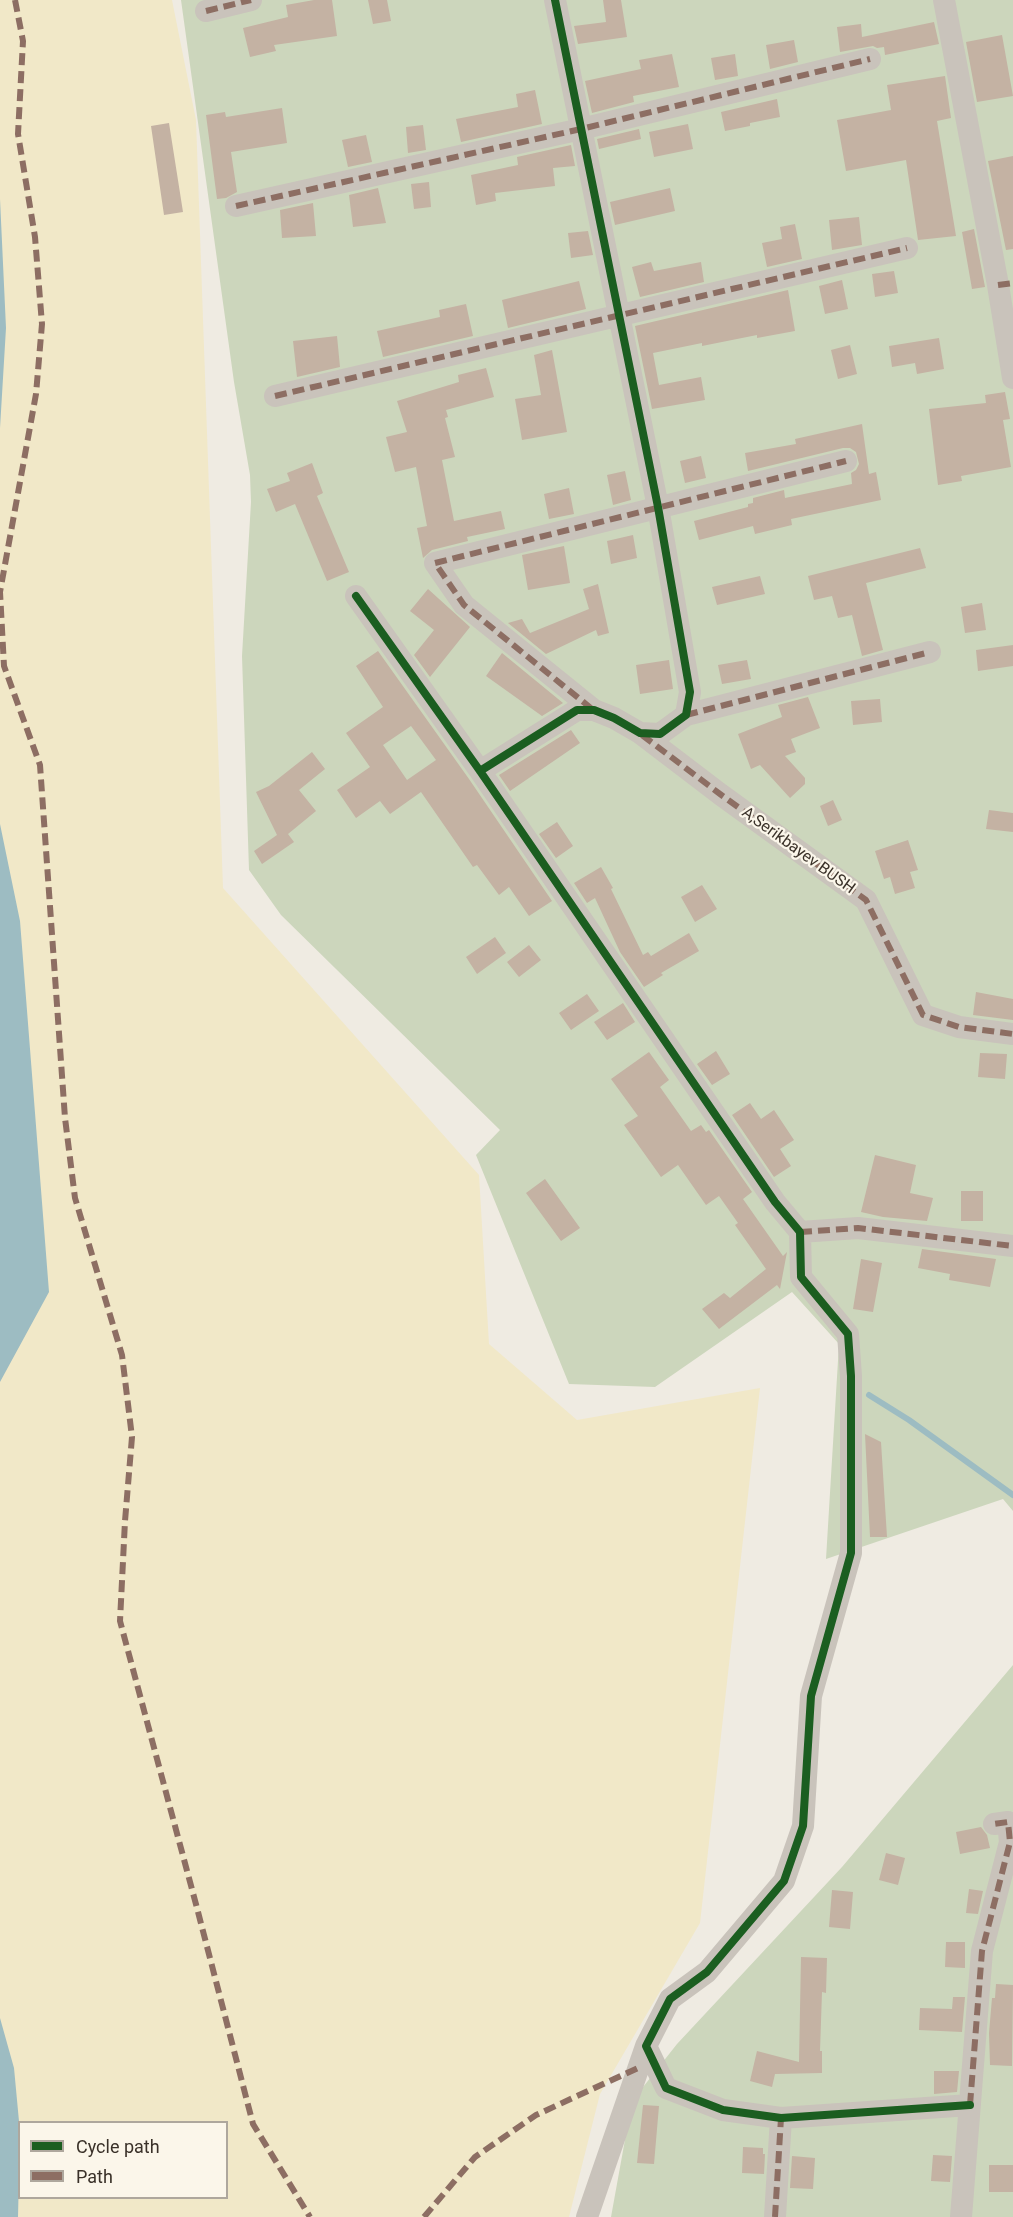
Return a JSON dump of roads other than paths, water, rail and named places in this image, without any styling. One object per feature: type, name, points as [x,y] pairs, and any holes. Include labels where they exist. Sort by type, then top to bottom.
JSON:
[{"type":"street","points":[[206,11],[251,0]]},
{"type":"street","points":[[555,0],[658,507],[690,693],[686,715]]},
{"type":"street","points":[[944,0],[1005,284],[1013,378]]},
{"type":"street","points":[[236,206],[581,129],[870,59]]},
{"type":"street","points":[[275,396],[907,248]]},
{"type":"street","points":[[658,507],[846,461]]},
{"type":"street","name":"A,Serikbayev BUSH","points":[[658,507],[435,563],[464,605],[594,710],[640,733],[866,900],[923,1014],[959,1027],[1013,1034]]},
{"type":"street","points":[[356,596],[480,771],[775,1202],[800,1232],[801,1278],[848,1334],[851,1553],[811,1696],[803,1826],[784,1881],[706,1972],[670,1999],[646,2046],[587,2217]]},
{"type":"street","points":[[640,733],[660,734],[686,715],[930,652]]},
{"type":"street","points":[[480,771],[577,710],[594,710]]},
{"type":"street","points":[[800,1232],[858,1228],[1013,1246]]},
{"type":"street","points":[[961,2217],[982,1951],[1010,1842],[1008,1822],[994,1824]]},
{"type":"street","points":[[646,2046],[666,2088],[723,2110],[781,2118],[970,2105]]},
{"type":"street","points":[[775,2217],[781,2118]]},
{"type":"water","points":[[0,199],[6,328],[0,428]]},
{"type":"water","points":[[0,824],[20,921],[49,1292],[0,1382]]},
{"type":"water","points":[[0,2018],[14,2068],[19,2121],[18,2217],[0,2217]]},
{"type":"waterway","points":[[869,1395],[909,1420],[1013,1495]]}]
